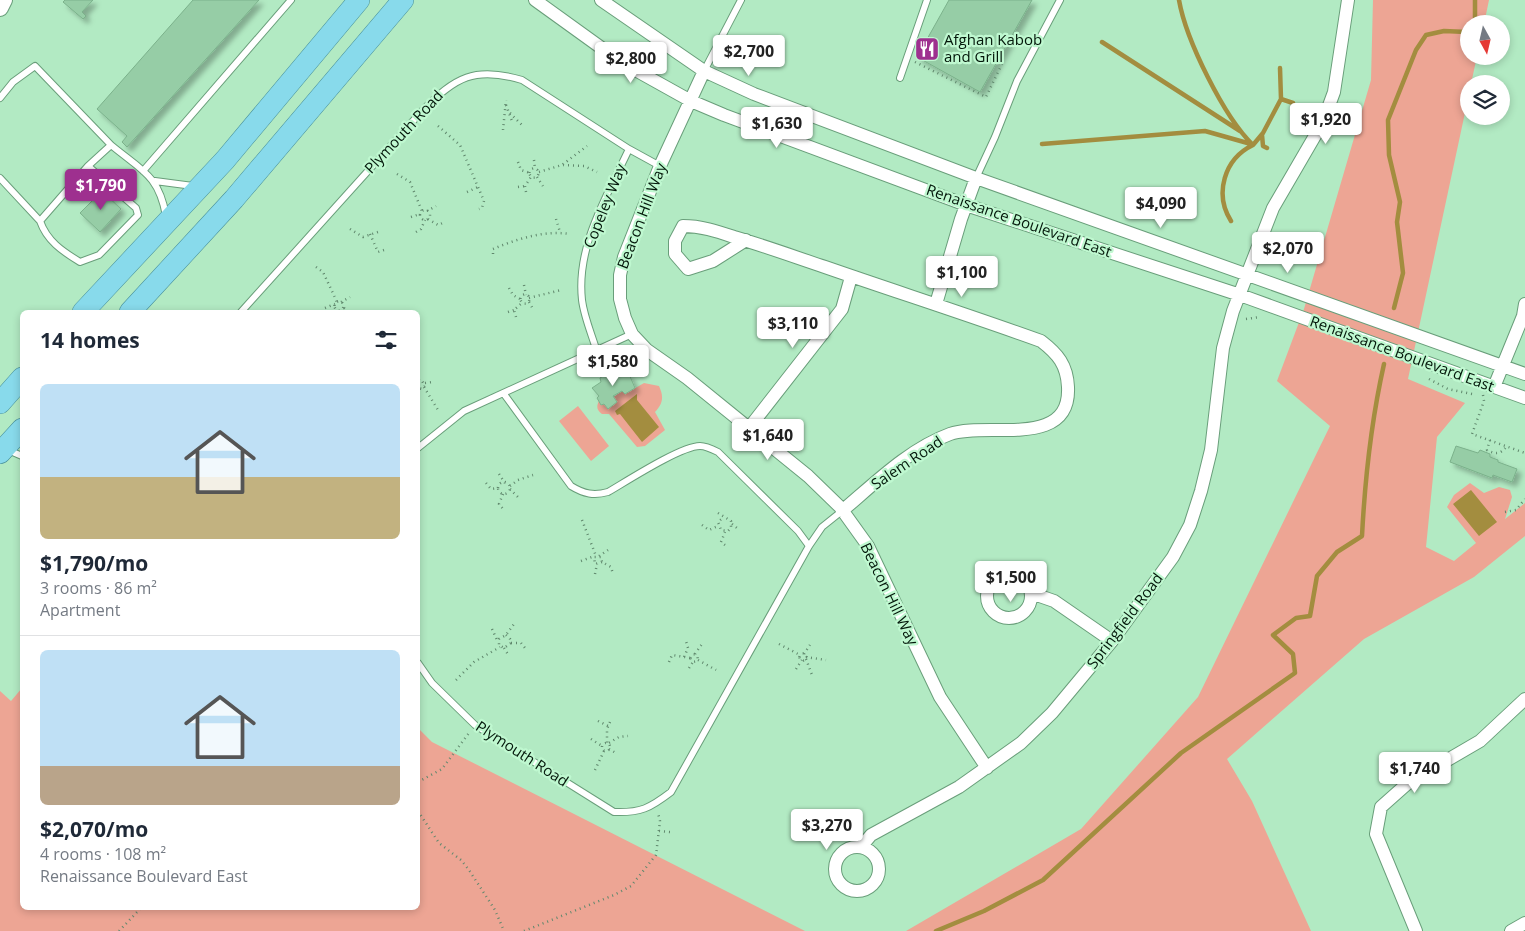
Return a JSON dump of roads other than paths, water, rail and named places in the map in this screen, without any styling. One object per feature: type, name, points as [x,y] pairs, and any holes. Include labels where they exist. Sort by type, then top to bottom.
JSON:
[{"type":"highway","points":[[85,310],[202,185],[358,0]]},
{"type":"highway","points":[[132,310],[234,198],[403,0]]},
{"type":"highway","points":[[2,398],[20,380]]},
{"type":"highway","points":[[9,452],[20,433]]},
{"type":"street","points":[[0,8],[4,0]]},
{"type":"street","name":"Renaissance Boulevard East","points":[[535,0],[621,62],[691,101],[966,205],[1240,295],[1525,398]]},
{"type":"street","name":"Renaissance Boulevard East","points":[[601,0],[704,71],[754,94],[976,178],[1525,374]]},
{"type":"street","name":"Springfield Road","points":[[861,847],[871,835],[960,787],[1021,743],[1052,713],[1112,641],[1173,557],[1190,525],[1211,450],[1223,348],[1240,295],[1273,208],[1323,122],[1334,92],[1348,0]]},
{"type":"street","name":"Beacon Hill Way","points":[[704,71],[660,166],[624,256],[620,275],[620,299],[625,318],[632,334],[647,350],[687,378],[808,476],[842,511],[868,546],[940,698],[987,768]]},
{"type":"street","points":[[936,304],[976,178]]},
{"type":"street","name":"Salem Road","points":[[746,240],[713,261],[688,269],[675,254],[675,241],[682,226],[698,226],[746,240],[1041,341],[1055,352],[1064,363],[1068,379],[1068,395],[1064,409],[1056,420],[1041,427],[1025,431],[973,430],[951,434],[924,448],[892,469],[842,511]]},
{"type":"street","points":[[749,428],[842,309],[851,276]]},
{"type":"street","points":[[1494,387],[1523,316],[1525,304]]},
{"type":"street","points":[[1031,592],[1054,601],[1112,641]]},
{"type":"street","points":[[1416,931],[1376,834],[1381,807],[1408,782],[1480,741],[1525,699]]},
{"type":"street","points":[[1511,931],[1525,923]]},
{"type":"lane","points":[[143,171],[291,0]]},
{"type":"lane","points":[[704,71],[741,0]]},
{"type":"lane","points":[[900,78],[927,0]]},
{"type":"lane","points":[[976,178],[996,137],[1017,81],[1060,0]]},
{"type":"lane","points":[[0,98],[13,82],[36,66],[111,145],[155,181],[163,198],[167,222]]},
{"type":"lane","name":"Plymouth Road","points":[[243,310],[422,110],[443,89],[463,78],[483,73],[502,74],[522,80],[628,149],[660,166]]},
{"type":"lane","points":[[40,221],[88,166],[111,145]]},
{"type":"lane","name":"Copeley Way","points":[[597,352],[582,301],[582,277],[586,249],[593,226],[628,149]]},
{"type":"lane","points":[[0,178],[40,221],[44,235],[62,251],[80,262],[99,255],[138,215],[136,208],[88,166]]},
{"type":"lane","points":[[155,181],[190,186],[202,185]]},
{"type":"lane","points":[[420,446],[464,411],[597,352],[632,334]]},
{"type":"lane","points":[[504,394],[572,486],[580,492],[597,495],[608,492],[684,450],[698,446],[709,447],[718,452],[745,478],[798,531],[809,546]]},
{"type":"lane","name":"Salem Road","points":[[614,812],[637,813],[656,804],[671,792],[809,546],[822,527],[842,511]]},
{"type":"lane","name":"Plymouth Road","points":[[420,666],[432,683],[475,724],[614,812]]},
{"type":"waterway","points":[[1179,0],[1189,36],[1208,77],[1230,116],[1253,145],[1263,133],[1281,99],[1293,103]]},
{"type":"waterway","points":[[1475,0],[1475,15]]},
{"type":"waterway","points":[[1394,308],[1403,273],[1397,222],[1400,202],[1389,155],[1388,120],[1416,50],[1426,35],[1444,31],[1460,32]]},
{"type":"waterway","points":[[1102,42],[1240,131]]},
{"type":"waterway","points":[[1280,68],[1281,99]]},
{"type":"waterway","points":[[1042,144],[1205,131],[1251,144]]},
{"type":"waterway","points":[[1262,135],[1263,146],[1267,148]]},
{"type":"waterway","points":[[1231,221],[1223,200],[1225,178],[1235,159],[1253,145]]},
{"type":"waterway","points":[[936,931],[984,911],[1043,880],[1181,753],[1295,673],[1293,654],[1273,635],[1296,618],[1310,616],[1317,576],[1337,552],[1362,536],[1369,450],[1384,364]]},
{"type":"place","name":"Afghan Kabob and Grill","points":[[927,49]]}]
